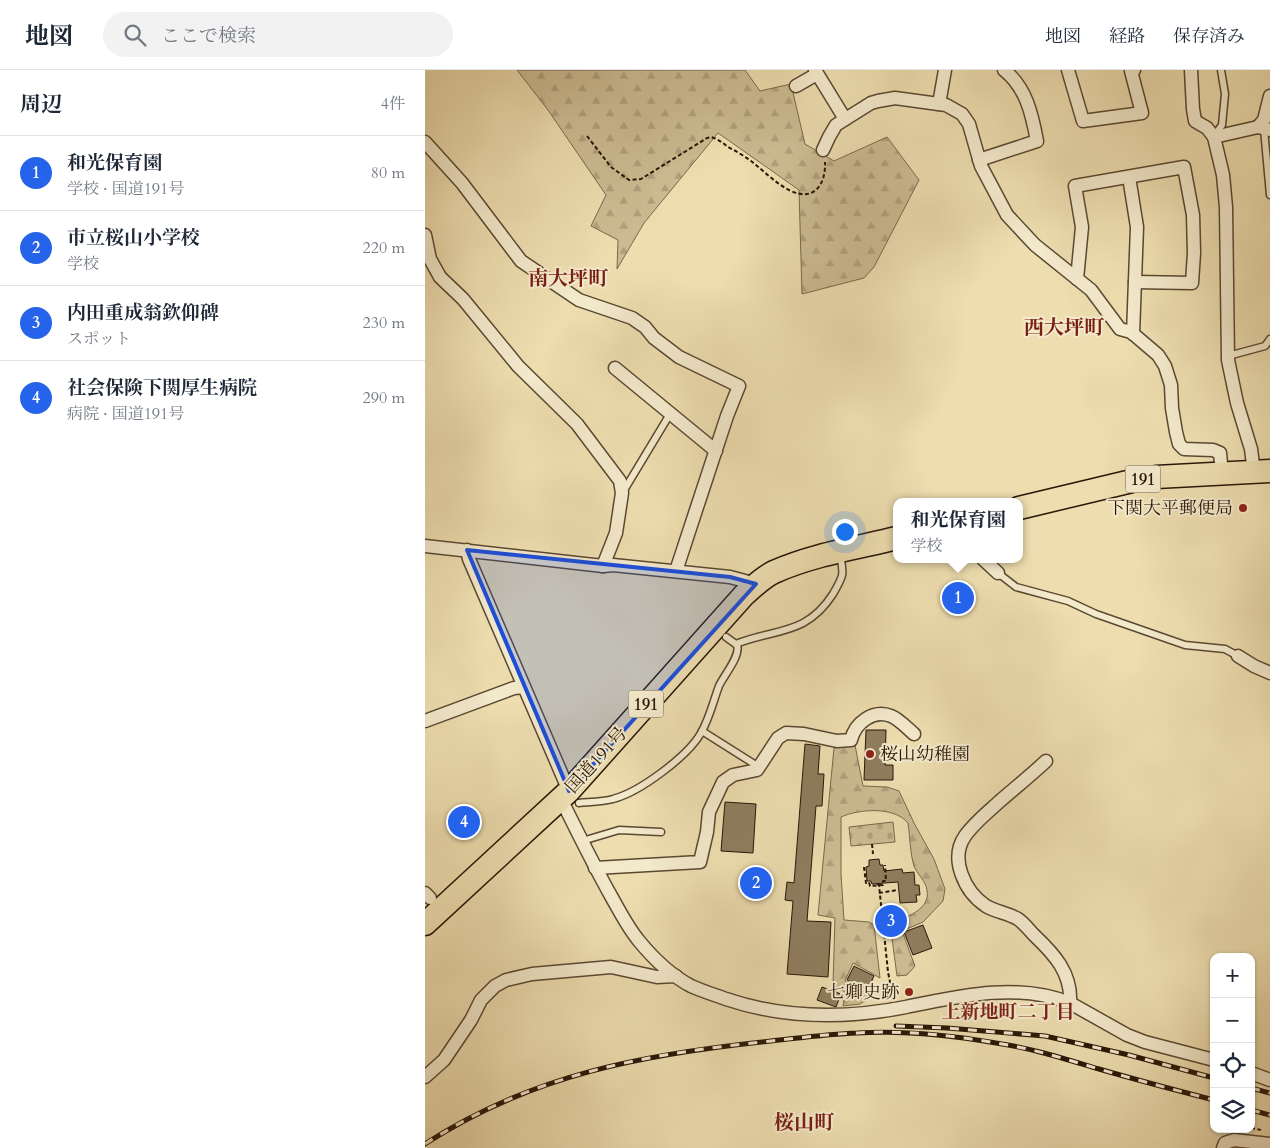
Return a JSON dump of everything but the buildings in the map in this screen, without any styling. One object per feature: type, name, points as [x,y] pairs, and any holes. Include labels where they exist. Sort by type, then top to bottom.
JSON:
[{"type":"highway","name":"191","points":[[1023,507],[1156,477],[1262,472]]},
{"type":"highway","name":"国道191号","points":[[425,924],[570,797],[744,595],[756,584],[773,573],[840,552],[893,539]]},
{"type":"street","points":[[939,104],[945,70]]},
{"type":"street","points":[[979,160],[1037,141],[1027,100],[1018,83],[1004,70]]},
{"type":"street","points":[[1068,70],[1083,121],[1142,113],[1132,70]]},
{"type":"street","points":[[1191,70],[1195,121],[1207,128],[1214,137],[1223,175],[1226,207],[1228,356],[1237,403],[1251,449],[1262,472]]},
{"type":"street","points":[[796,86],[816,72],[845,119]]},
{"type":"street","points":[[1214,137],[1264,129],[1264,120],[1270,96]]},
{"type":"street","points":[[823,150],[836,124],[871,103],[895,98],[939,104],[953,108],[969,124],[981,166],[1007,215],[1035,245],[1091,290],[1119,329],[1133,334],[1158,355],[1165,366],[1171,385],[1172,408],[1179,444],[1184,449],[1213,450],[1220,454],[1222,474]]},
{"type":"street","points":[[425,142],[462,183],[521,261],[579,300],[632,318],[679,357],[739,386],[727,416],[676,571]]},
{"type":"street","points":[[1077,279],[1082,227],[1075,186],[1184,167],[1193,215],[1194,253],[1192,283],[1135,282]]},
{"type":"street","points":[[1129,177],[1137,227],[1133,334]]},
{"type":"street","points":[[425,235],[430,260],[440,277],[463,300],[518,366],[577,424],[620,480],[622,493],[616,533],[603,566]]},
{"type":"street","points":[[615,368],[716,451]]},
{"type":"street","points":[[425,546],[603,566],[613,565],[730,577],[756,584]]},
{"type":"street","points":[[467,550],[469,559],[570,797],[595,868],[639,941],[676,976],[691,986],[736,1002],[768,1011],[798,1015],[853,1015],[973,995],[1014,991],[1070,1002],[1127,1035],[1145,1042],[1210,1059]]},
{"type":"street","points":[[987,563],[998,573]]},
{"type":"street","points":[[1238,656],[1270,673]]},
{"type":"street","points":[[425,721],[514,688],[524,687]]},
{"type":"street","points":[[595,868],[700,862],[707,832],[709,812],[723,782],[733,774],[757,770],[778,738],[789,733],[805,734],[837,741],[851,740],[853,733],[862,721],[872,716],[881,715],[894,717],[914,734]]},
{"type":"street","points":[[1046,761],[982,817],[965,836],[959,851],[959,862],[968,887],[981,902],[988,907],[1018,919],[1052,952],[1067,977],[1071,990],[1070,1002]]},
{"type":"street","points":[[425,1077],[444,1060],[471,1020],[481,1000],[495,986],[506,980],[532,974],[611,967],[657,977],[676,976]]},
{"type":"street","points":[[1255,1074],[1270,1080]]},
{"type":"street","points":[[1223,1148],[1225,1143],[1234,1140],[1270,1144]]},
{"type":"lane","points":[[1214,137],[1222,125],[1225,94],[1221,70]]},
{"type":"lane","points":[[1264,129],[1270,195]]},
{"type":"lane","points":[[1228,356],[1265,346],[1270,339]]},
{"type":"lane","points":[[622,493],[670,414]]},
{"type":"lane","points":[[736,644],[753,637],[799,626],[816,614],[829,599],[841,579],[843,573],[840,552]]},
{"type":"lane","points":[[998,573],[1016,587],[1068,601],[1096,614],[1185,645],[1225,649],[1238,656]]},
{"type":"lane","points":[[570,797],[612,800],[629,793],[668,768],[696,740],[713,709],[719,686],[738,652],[736,644],[727,637]]},
{"type":"lane","points":[[702,731],[759,767]]},
{"type":"lane","points":[[589,839],[619,830],[661,832]]},
{"type":"path","points":[[587,136],[611,167],[629,180],[641,179],[711,137],[751,161],[783,187],[802,194],[816,191],[822,184],[826,171],[823,150]]},
{"type":"path","points":[[872,844],[873,854]]},
{"type":"path","points":[[864,867],[866,883],[869,882],[870,886],[877,885],[883,884],[883,881],[886,881],[885,864]]},
{"type":"path","points":[[877,885],[893,1000]]},
{"type":"path","points":[[879,893],[899,890]]},
{"type":"highlighted area","points":[[467,550],[730,577],[756,584],[569,791]]},
{"type":"green space","points":[[517,70],[745,70],[760,91],[791,84],[805,144],[834,161],[887,137],[919,180],[874,267],[864,278],[802,294],[799,190],[718,133],[644,223],[617,269],[618,240],[591,226],[606,195],[548,110]]},
{"type":"green space","points":[[855,745],[863,786],[887,787],[899,791],[934,859],[945,889],[943,901],[923,922],[902,931],[915,966],[907,975],[897,976],[890,923],[916,912],[925,903],[927,897],[926,887],[915,869],[908,823],[894,814],[876,811],[857,812],[841,817],[841,874],[844,920],[869,922],[874,925],[880,978],[853,963],[845,981],[867,993],[868,999],[860,1004],[843,1006],[845,992],[833,985],[835,918],[818,915],[834,748]]},
{"type":"green space","points":[[893,822],[895,842],[851,846],[849,827]]},
{"type":"railway","points":[[896,1026],[1045,1036],[1129,1055],[1210,1077]]},
{"type":"railway","points":[[425,1144],[466,1120],[507,1100],[591,1071],[635,1061],[724,1046],[814,1036],[874,1032],[927,1034],[1009,1045],[1210,1099]]},
{"type":"railway","points":[[1255,1089],[1270,1093]]},
{"type":"railway","points":[[1255,1111],[1270,1115]]},
{"type":"place","name":"下関大平郵便局","points":[[1243,508]]},
{"type":"place","name":"和光保育園","points":[[958,598]]},
{"type":"place","name":"桜山幼稚園","points":[[870,754]]},
{"type":"place","name":"社会保険下関厚生病院","points":[[464,822]]},
{"type":"place","name":"市立桜山小学校","points":[[756,883]]},
{"type":"place","name":"内田重成翁欽仰碑","points":[[891,921]]},
{"type":"place","name":"七卿史跡","points":[[909,992]]},
{"type":"district","name":"南大坪町","points":[[568,278]]},
{"type":"district","name":"西大坪町","points":[[1064,327]]},
{"type":"district","name":"上新地町二丁目","points":[[1008,1011]]},
{"type":"district","name":"桜山町","points":[[804,1122]]}]
